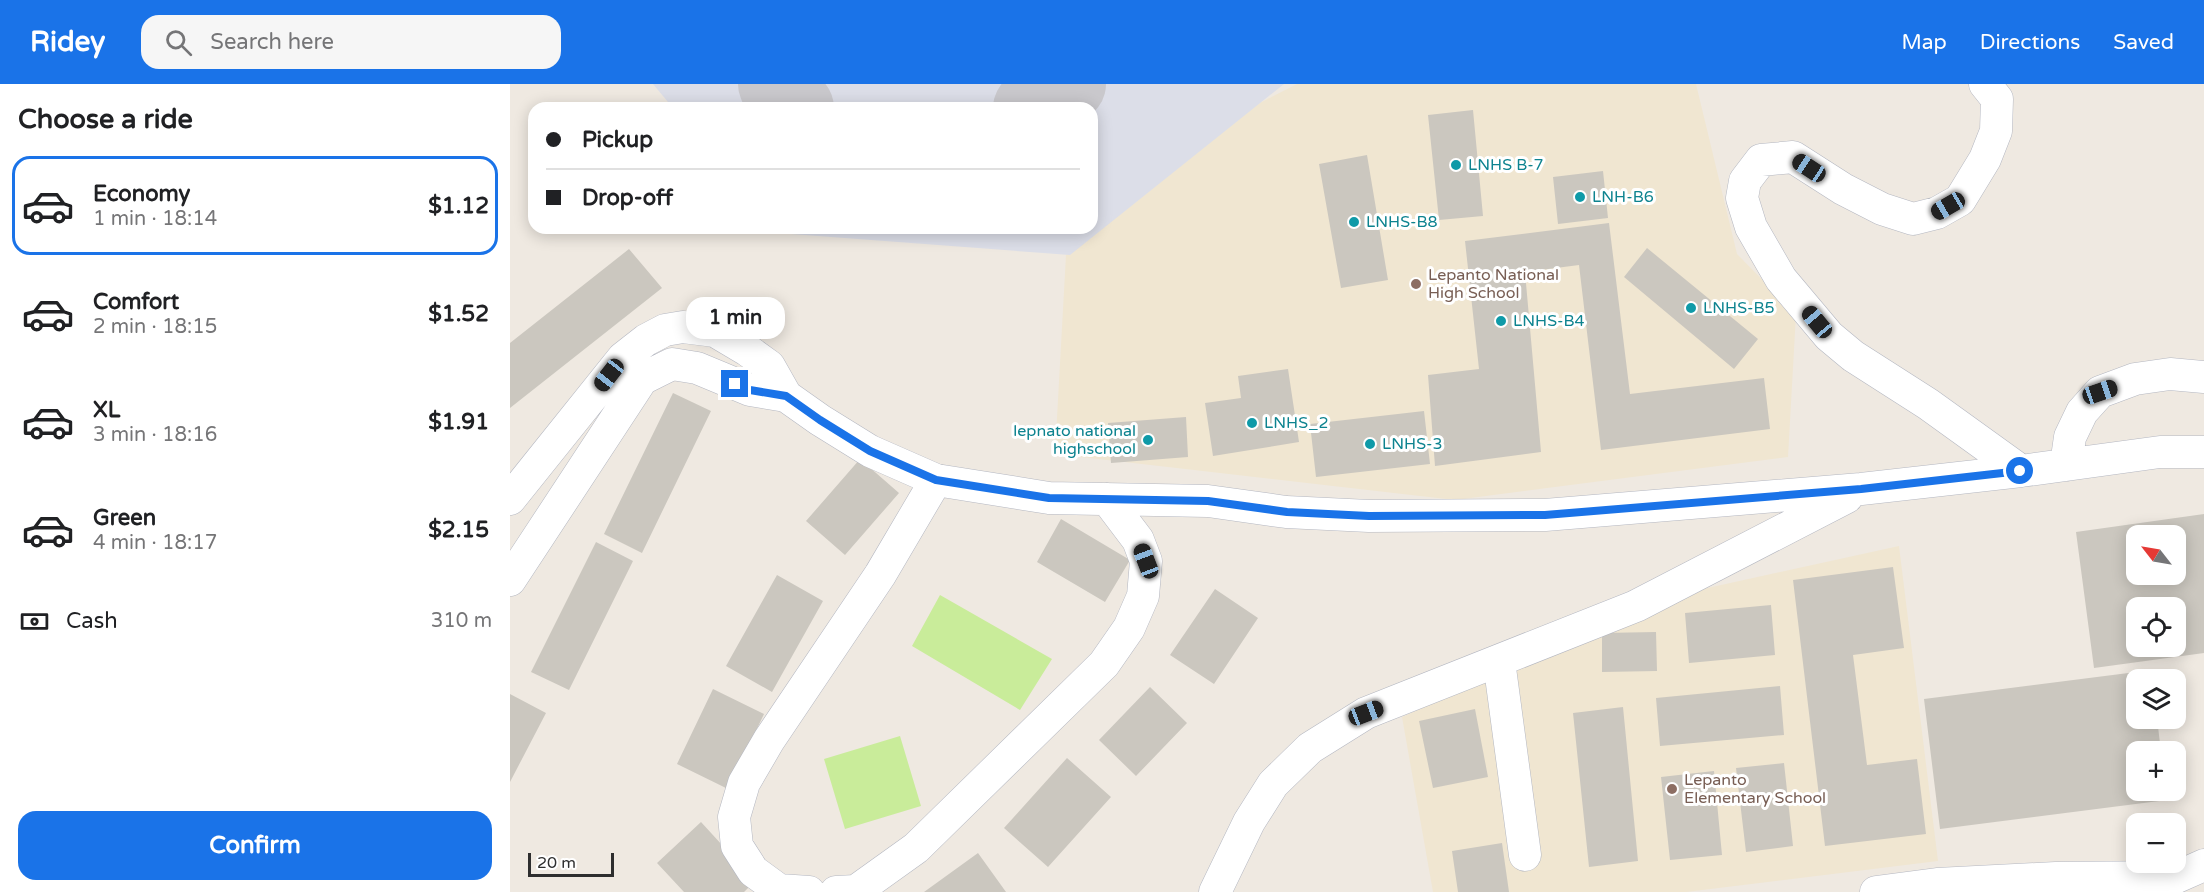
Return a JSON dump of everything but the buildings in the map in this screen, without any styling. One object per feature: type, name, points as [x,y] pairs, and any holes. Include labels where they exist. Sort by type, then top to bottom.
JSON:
[{"type":"street","points":[[1985,84],[1997,99],[1996,131],[1985,159],[1960,200],[1937,213],[1913,219],[1882,209],[1843,189],[1793,157],[1761,160],[1745,181],[1742,198],[1751,227],[1781,279],[1828,336],[1853,357],[1928,404],[2020,471]]},
{"type":"street","points":[[510,499],[623,358],[646,340],[665,330],[683,327],[715,331],[747,350],[769,366],[786,396],[870,451],[936,480],[1049,498],[1208,501],[1287,512],[1369,516],[1545,515],[1861,489],[2160,452],[2204,452]]},
{"type":"street","points":[[510,580],[642,379],[672,364],[697,368],[750,390],[786,396]]},
{"type":"street","points":[[2066,465],[2070,437],[2082,412],[2100,392],[2135,379],[2170,374],[2204,377]]},
{"type":"street","points":[[808,892],[779,890],[753,871],[737,846],[734,817],[744,783],[769,740],[880,575],[936,480]]},
{"type":"street","points":[[1226,883],[1249,822],[1273,784],[1310,748],[1366,713],[1636,606],[1861,489]]},
{"type":"street","points":[[836,892],[856,891],[916,848],[1104,664],[1123,637],[1143,596],[1146,561],[1138,540],[1107,499]]},
{"type":"street","points":[[1499,661],[1526,855]]},
{"type":"street","points":[[1876,892],[1937,884],[2056,878],[2181,878]]},
{"type":"shaded area","points":[[653,84],[1284,84],[1098,233],[1098,102],[668,102]]},
{"type":"shaded area","name":"Lepanto National High School","points":[[1297,84],[1696,84],[1737,254],[1796,314],[1788,457],[1455,500],[1055,454],[1066,255],[1092,234],[1098,234],[1098,229],[1242,112]]},
{"type":"shaded area","points":[[791,234],[1096,234],[1070,255]]},
{"type":"shaded area","name":"Lepanto Elementary School","points":[[1899,546],[1938,861],[1686,892],[1433,892],[1402,717],[1540,655],[1703,589]]},
{"type":"green space","points":[[940,595],[1052,659],[1020,710],[912,646]]},
{"type":"green space","points":[[900,736],[921,806],[845,829],[824,759]]},
{"type":"taxiway","points":[[776,84],[790,102]]},
{"type":"taxiway","points":[[1048,102],[1061,93],[1068,84]]},
{"type":"place","name":"LNHS B-7","points":[[1456,165]]},
{"type":"place","name":"LNH-B6","points":[[1580,197]]},
{"type":"place","name":"LNHS-B8","points":[[1354,222]]},
{"type":"place","name":"Lepanto National High School","points":[[1416,284]]},
{"type":"place","name":"LNHS-B5","points":[[1691,308]]},
{"type":"place","name":"LNHS-B4","points":[[1501,321]]},
{"type":"place","name":"LNHS_2","points":[[1252,423]]},
{"type":"place","name":"lepnato national highschool","points":[[1148,440]]},
{"type":"place","name":"LNHS-3","points":[[1370,444]]},
{"type":"place","name":"Lepanto Elementary School","points":[[1672,789]]},
{"type":"route","points":[[735,384],[750,390],[786,396],[870,451],[936,480],[1049,498],[1208,501],[1287,512],[1369,516],[1545,515],[1861,489],[2020,471]]}]
